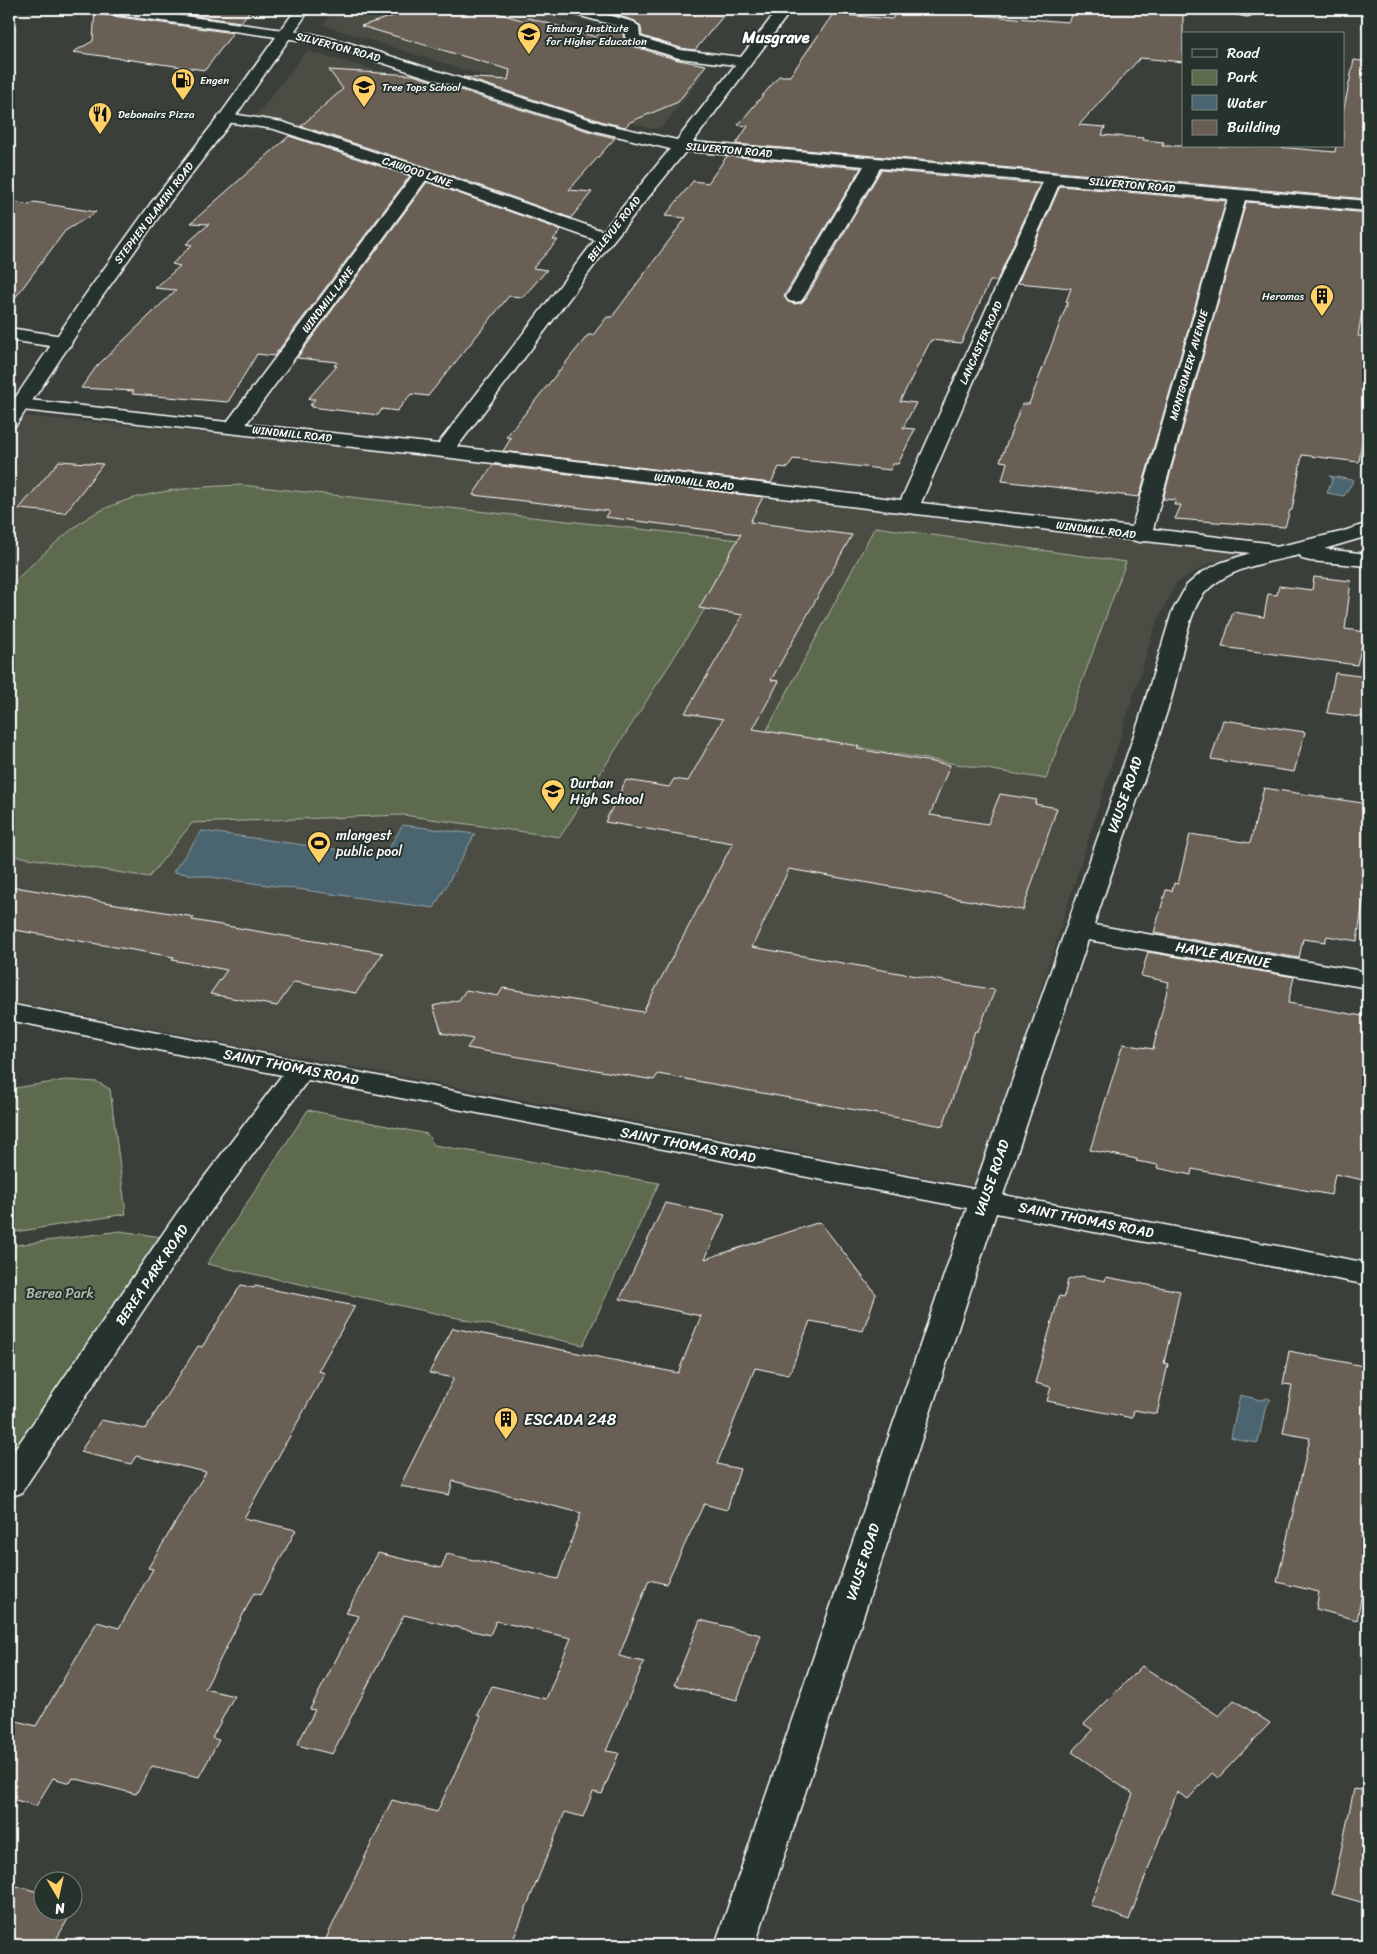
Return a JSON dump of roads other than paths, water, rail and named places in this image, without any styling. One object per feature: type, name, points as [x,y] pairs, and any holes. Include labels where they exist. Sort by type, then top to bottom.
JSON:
[{"type":"street","name":"SILVERTON ROAD","points":[[105,9],[287,33],[341,45],[624,135],[681,146],[1368,206]]},
{"type":"street","name":"STEPHEN DLAMINI ROAD","points":[[14,413],[89,302],[157,208],[226,118],[303,9]]},
{"type":"street","points":[[571,9],[629,25],[632,27],[632,37],[635,40],[672,53],[745,62]]},
{"type":"street","name":"BELLEVUE ROAD","points":[[443,451],[606,238],[681,146],[785,9]]},
{"type":"street","points":[[1230,9],[1246,12]]},
{"type":"street","name":"CAWOOD LANE","points":[[226,118],[276,125],[423,173],[606,238]]},
{"type":"street","points":[[795,297],[875,162]]},
{"type":"street","name":"WINDMILL LANE","points":[[234,427],[423,173]]},
{"type":"street","name":"LANCASTER ROAD","points":[[909,507],[1053,178]]},
{"type":"street","name":"MONTGOMERY AVENUE","points":[[1140,536],[1238,194]]},
{"type":"street","points":[[9,334],[63,342]]},
{"type":"street","name":"WINDMILL ROAD","points":[[14,413],[234,427],[1140,536],[1368,560]]},
{"type":"street","name":"VAUSE ROAD","points":[[735,1945],[983,1201],[1159,697],[1187,601],[1197,586],[1211,574],[1246,561],[1349,538],[1368,529]]},
{"type":"street","name":"HAYLE AVENUE","points":[[1078,930],[1368,980]]},
{"type":"street","name":"SAINT THOMAS ROAD","points":[[9,1012],[301,1070],[1368,1274]]},
{"type":"street","name":"BEREA PARK ROAD","points":[[9,1484],[188,1220],[301,1070]]},
{"type":"water","points":[[1329,476],[1354,480],[1344,496],[1327,493],[1333,478]]},
{"type":"water","name":"mlangest public pool","points":[[403,825],[475,834],[434,908],[173,872],[202,831],[384,856]]},
{"type":"water","points":[[1240,1395],[1261,1400],[1268,1398],[1271,1400],[1266,1405],[1258,1443],[1231,1437]]},
{"type":"place","name":"Embury Institute for Higher Education","points":[[529,55]]},
{"type":"place","name":"Engen","points":[[183,101]]},
{"type":"place","name":"Tree Tops School","points":[[364,108]]},
{"type":"place","name":"Debonairs Pizza","points":[[100,135]]},
{"type":"place","name":"Heromas","points":[[1322,317]]},
{"type":"place","name":"Durban High School","points":[[553,812]]},
{"type":"place","name":"mlangest public pool","points":[[319,864]]},
{"type":"place","name":"ESCADA 248","points":[[506,1440]]},
{"type":"district","name":"Musgrave","points":[[776,37]]},
{"type":"park label","name":"Berea Park","points":[[60,1293]]}]
